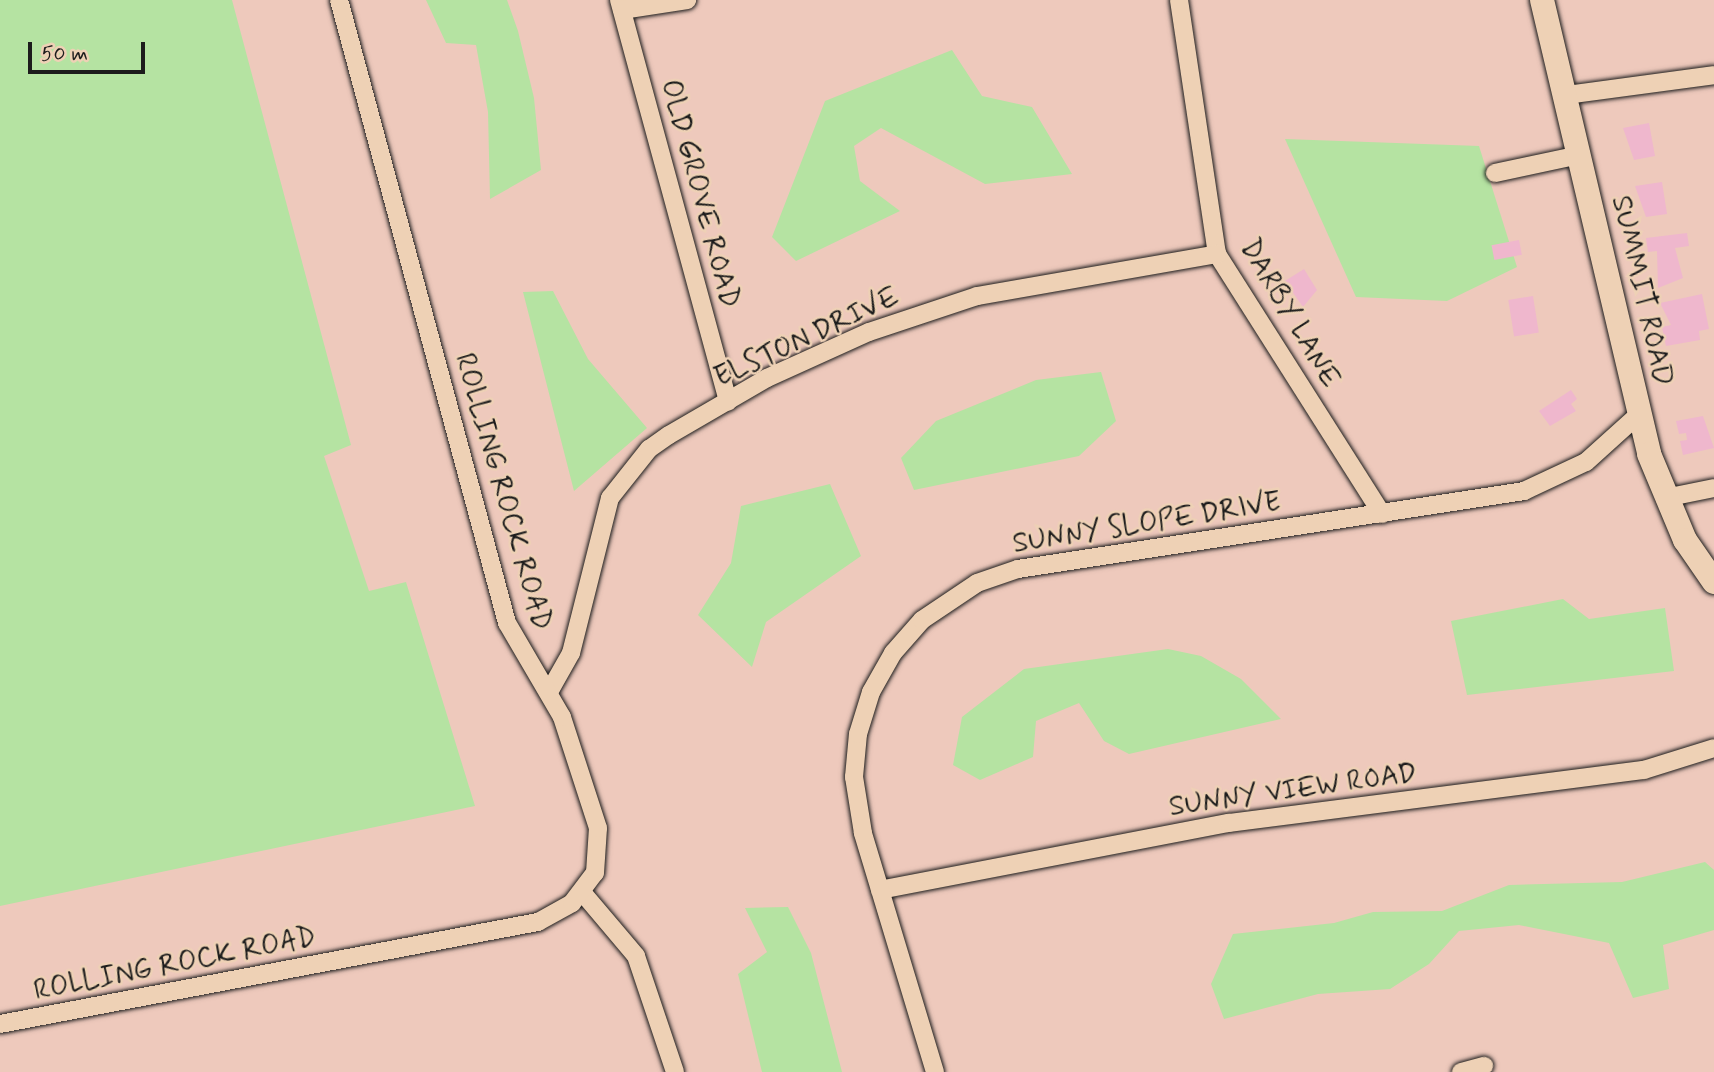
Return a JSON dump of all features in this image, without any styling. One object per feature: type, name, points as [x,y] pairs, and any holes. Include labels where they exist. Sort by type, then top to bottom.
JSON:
[{"type":"main road","name":"SUMMIT ROAD","points":[[1542,0],[1567,95],[1638,415],[1665,498],[1714,582]]},
{"type":"street","name":"ROLLING ROCK ROAD","points":[[0,1024],[527,924],[556,914],[582,892],[598,859],[598,828],[549,692],[507,623],[339,0]]},
{"type":"street","points":[[621,5],[687,0]]},
{"type":"street","name":"DARBY LANE","points":[[1180,0],[1217,254],[1382,514]]},
{"type":"street","name":"OLD GROVE ROAD","points":[[621,5],[728,401]]},
{"type":"street","points":[[1567,95],[1714,75]]},
{"type":"street","points":[[1494,173],[1580,155]]},
{"type":"street","name":"ELSTON DRIVE","points":[[549,692],[571,653],[610,498],[649,449],[728,401],[869,332],[976,296],[1217,254]]},
{"type":"street","name":"SUNNY SLOPE DRIVE","points":[[935,1072],[880,890],[856,799],[858,734],[881,672],[906,636],[939,606],[977,583],[1018,569],[1382,514],[1546,483],[1605,449],[1638,415]]},
{"type":"street","points":[[1665,498],[1714,488]]},
{"type":"street","name":"SUNNY VIEW ROAD","points":[[880,890],[1229,823],[1644,770],[1714,748]]},
{"type":"street","points":[[582,892],[636,956],[675,1072]]},
{"type":"street","points":[[1461,1072],[1484,1066]]},
{"type":"green space","points":[[0,0],[232,0],[351,445],[324,456],[369,591],[406,582],[475,806],[0,906]]},
{"type":"green space","points":[[426,0],[507,0],[518,31],[534,98],[541,170],[490,199],[488,112],[476,45],[446,43]]},
{"type":"green space","points":[[952,50],[982,96],[1032,107],[1072,174],[985,184],[881,128],[854,146],[860,181],[900,211],[796,261],[772,237],[825,101]]},
{"type":"green space","points":[[1285,139],[1479,146],[1517,267],[1447,301],[1356,297]]},
{"type":"green space","points":[[553,291],[588,359],[647,428],[574,491],[523,292]]},
{"type":"green space","points":[[1101,372],[1116,421],[1079,456],[914,490],[901,458],[936,421],[1036,380]]},
{"type":"green space","points":[[830,484],[861,556],[766,622],[752,667],[698,615],[731,563],[741,506]]},
{"type":"green space","points":[[1563,599],[1589,619],[1665,608],[1674,671],[1467,695],[1451,621]]},
{"type":"green space","points":[[1168,649],[1201,656],[1241,679],[1281,719],[1129,754],[1104,741],[1079,703],[1036,721],[1033,757],[980,780],[953,765],[962,717],[1024,669]]},
{"type":"green space","points":[[1705,862],[1714,870],[1714,930],[1663,945],[1669,989],[1633,998],[1609,943],[1519,925],[1459,931],[1429,964],[1390,989],[1318,994],[1224,1019],[1211,984],[1233,934],[1334,923],[1373,912],[1442,911],[1509,885],[1622,882]]},
{"type":"green space","points":[[788,907],[811,953],[842,1072],[762,1072],[738,974],[767,952],[745,908]]},
{"type":"building","points":[[1649,123],[1655,156],[1634,160],[1623,128]]},
{"type":"building","points":[[1662,182],[1667,214],[1646,217],[1635,186]]},
{"type":"building","points":[[1687,233],[1689,246],[1675,248],[1683,278],[1658,288],[1657,251],[1648,252],[1646,238]]},
{"type":"building","points":[[1519,240],[1522,255],[1494,260],[1492,245]]},
{"type":"building","points":[[1304,269],[1317,290],[1303,307],[1285,281]]},
{"type":"building","points":[[1702,294],[1709,329],[1699,331],[1700,340],[1666,346],[1662,327],[1671,325],[1660,303]]},
{"type":"building","points":[[1533,296],[1539,333],[1514,336],[1508,300]]},
{"type":"building","points":[[1571,390],[1577,399],[1571,404],[1576,411],[1550,426],[1539,411]]},
{"type":"building","points":[[1703,416],[1714,448],[1683,455],[1680,441],[1687,440],[1686,433],[1679,434],[1676,421]]}]
